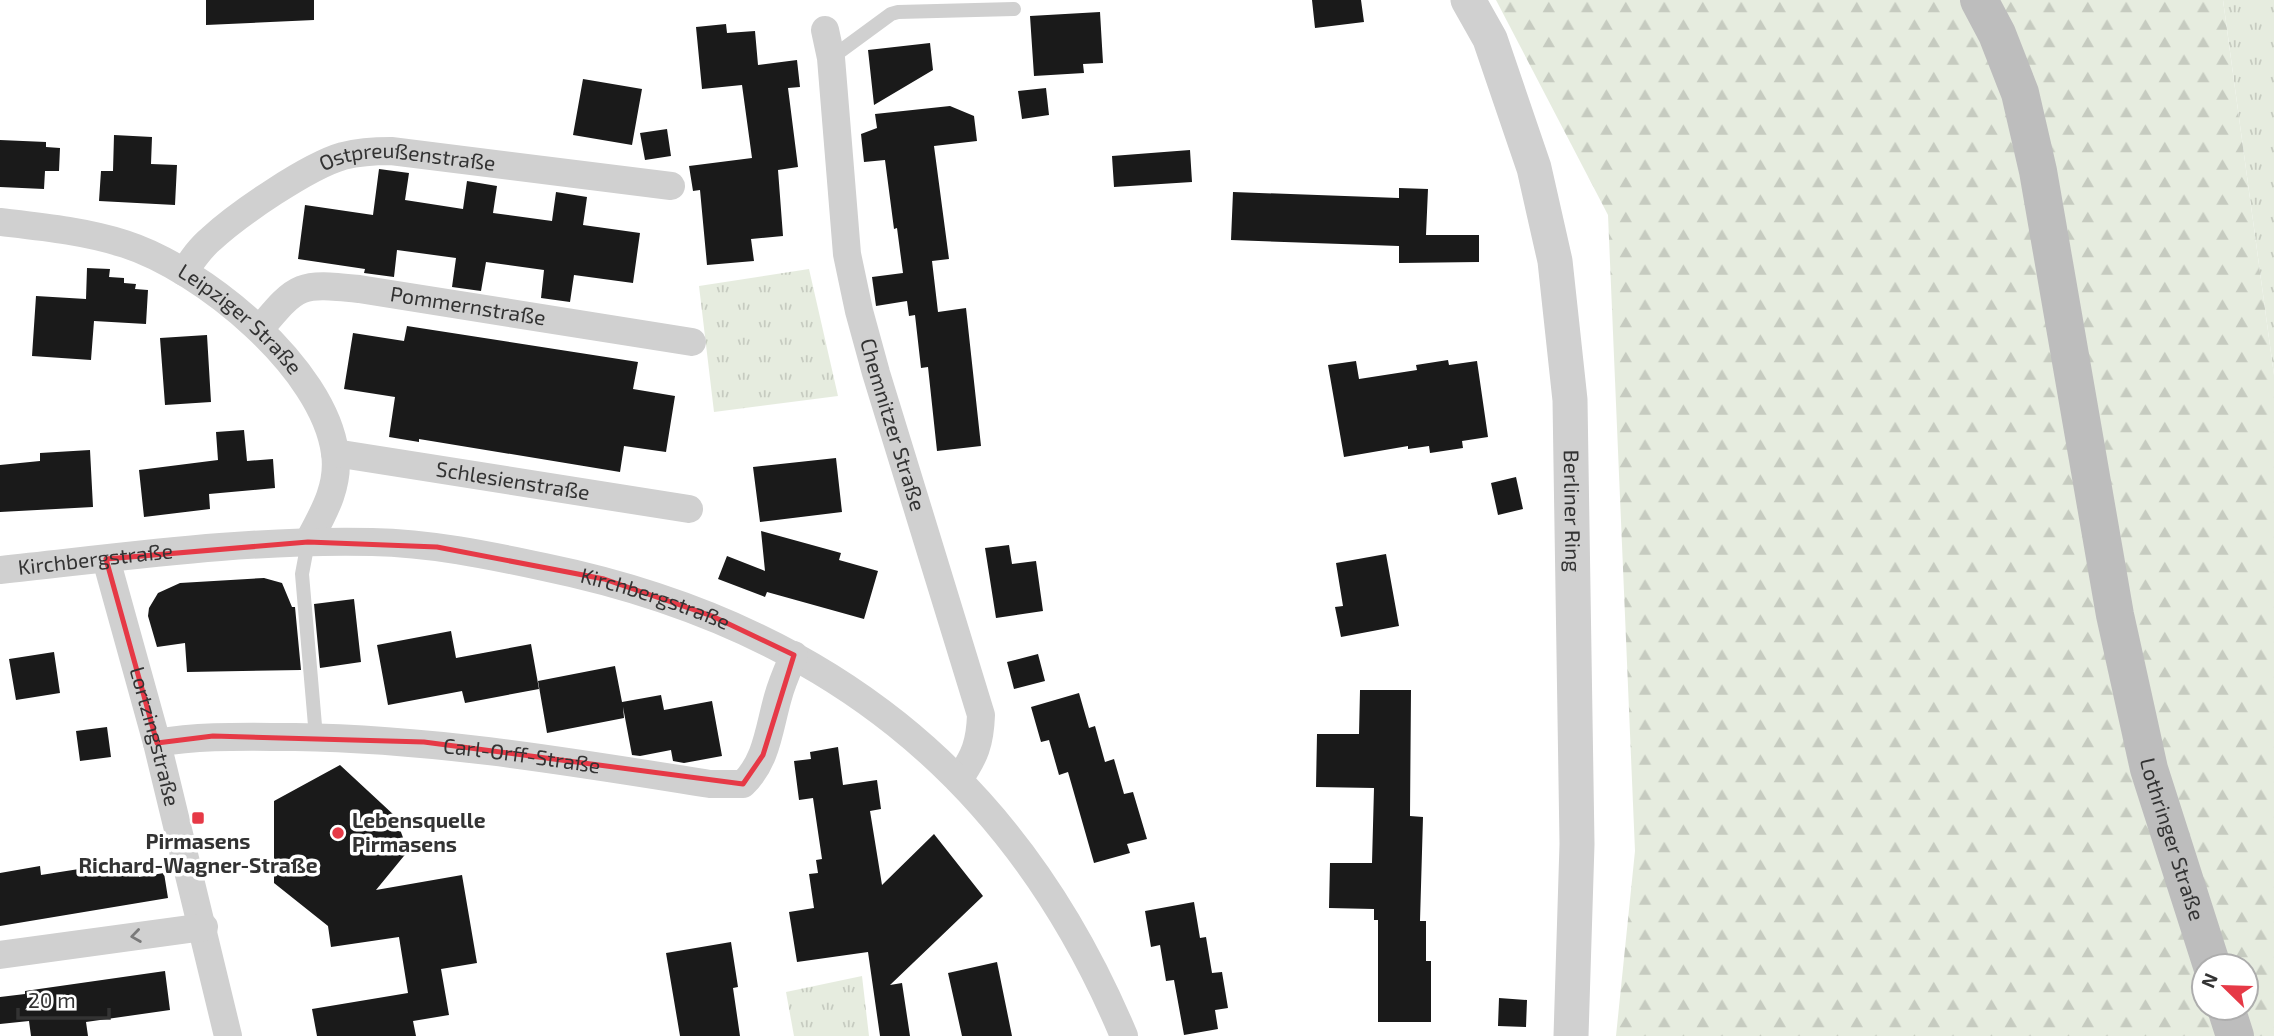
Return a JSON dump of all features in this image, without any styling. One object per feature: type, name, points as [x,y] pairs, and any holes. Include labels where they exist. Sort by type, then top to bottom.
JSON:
[{"type":"main road","name":"Lothringer Straße","points":[[1979,0],[1997,34],[2020,93],[2038,171],[2115,615],[2136,711],[2149,769],[2208,952]]},
{"type":"street","name":"Berliner Ring","points":[[1468,0],[1490,38],[1534,168],[1555,261],[1570,400],[1577,844],[1571,1036]]},
{"type":"street","name":"Chemnitzer Straße","points":[[828,44],[847,254],[859,311],[981,715],[980,739],[972,760],[960,779]]},
{"type":"street","name":"Ostpreußenstraße","points":[[184,272],[210,239],[280,189],[319,165],[363,152],[391,151],[671,186]]},
{"type":"street","name":"Leipziger Straße","points":[[0,222],[76,231],[127,245],[184,272],[260,329],[316,396],[329,427],[335,453],[335,485],[308,542]]},
{"type":"street","name":"Pommernstraße","points":[[260,329],[294,292],[311,286],[323,286],[359,289],[692,342]]},
{"type":"street","name":"Schlesienstraße","points":[[335,453],[689,509]]},
{"type":"street","name":"Kirchbergstraße","points":[[0,570],[308,542],[376,542],[437,547],[604,579],[712,616],[794,655],[842,684],[924,746],[960,779],[1018,849],[1058,906],[1088,957],[1124,1036]]},
{"type":"street","name":"Lortzingstraße","points":[[106,559],[158,743],[228,1036]]},
{"type":"street","name":"Carl-Orff-Straße","points":[[158,743],[213,736],[316,737],[436,744],[513,753],[710,784],[743,784],[753,775],[763,755],[778,698],[794,655]]},
{"type":"street","points":[[0,955],[204,927]]},
{"type":"lane","name":"Chemnitzer Straße","points":[[828,44],[898,12],[1014,9]]},
{"type":"lane","points":[[308,542],[302,574],[316,737]]},
{"type":"highlighted area","points":[[308,542],[437,547],[604,579],[712,616],[794,655],[763,755],[743,784],[424,742],[213,736],[157,743],[106,559]]},
{"type":"green space","points":[[1496,0],[2223,0],[2274,375],[2274,1036],[1616,1036],[1635,851],[1608,215]]},
{"type":"green space","points":[[2223,0],[2274,0],[2274,375]]},
{"type":"green space","points":[[809,269],[838,396],[714,412],[699,286]]},
{"type":"green space","points":[[862,976],[869,1036],[794,1036],[786,992]]},
{"type":"building","points":[[206,0],[314,0],[314,20],[206,25]]},
{"type":"building","points":[[1312,0],[1361,0],[1364,22],[1315,28]]},
{"type":"building","points":[[1100,12],[1103,63],[1083,64],[1084,73],[1034,76],[1030,16]]},
{"type":"building","points":[[726,24],[727,33],[755,31],[758,65],[797,60],[800,87],[788,88],[798,167],[778,170],[783,236],[751,239],[754,261],[707,265],[700,190],[693,191],[689,166],[752,158],[742,85],[702,89],[696,27]]},
{"type":"building","points":[[930,43],[933,70],[874,105],[868,50]]},
{"type":"building","points":[[583,79],[642,89],[632,145],[573,135]]},
{"type":"building","points":[[1046,88],[1049,115],[1022,119],[1018,91]]},
{"type":"building","points":[[950,106],[974,116],[977,141],[934,146],[949,259],[932,261],[938,312],[966,308],[981,446],[937,451],[928,367],[921,368],[915,315],[909,316],[907,301],[876,306],[872,277],[903,273],[885,160],[864,162],[861,134],[877,128],[875,114]]},
{"type":"building","points":[[667,129],[671,156],[645,160],[640,133]]},
{"type":"building","points":[[114,135],[152,137],[151,164],[177,165],[175,205],[99,201],[101,171],[113,171]]},
{"type":"building","points":[[0,140],[46,142],[46,147],[60,148],[59,171],[45,171],[44,189],[0,187]]},
{"type":"building","points":[[1190,150],[1192,182],[1114,187],[1112,156]]},
{"type":"building","points":[[379,169],[409,173],[405,200],[463,209],[467,181],[497,186],[493,213],[552,221],[556,192],[587,197],[583,225],[640,233],[633,283],[574,275],[570,302],[541,298],[544,270],[486,262],[481,291],[452,287],[456,258],[397,250],[394,277],[364,273],[365,269],[298,259],[305,205],[373,215]]},
{"type":"building","points":[[1399,188],[1428,189],[1426,235],[1479,235],[1479,262],[1399,263],[1399,246],[1231,240],[1233,192],[1399,198]]},
{"type":"building","points":[[87,268],[110,269],[109,277],[124,278],[124,283],[136,284],[135,289],[148,290],[146,324],[94,321],[91,360],[32,356],[36,296],[86,299]]},
{"type":"building","points":[[407,326],[638,362],[633,389],[675,396],[666,452],[624,446],[620,472],[419,439],[419,442],[389,437],[395,397],[344,389],[353,333],[404,341]]},
{"type":"building","points":[[207,335],[211,402],[165,405],[160,338]]},
{"type":"building","points":[[1448,360],[1449,365],[1477,361],[1488,437],[1462,441],[1463,448],[1430,453],[1429,446],[1408,449],[1408,446],[1344,457],[1328,365],[1356,361],[1359,379],[1417,370],[1416,365]]},
{"type":"building","points":[[244,430],[247,461],[273,459],[275,488],[209,494],[210,509],[144,517],[139,470],[218,460],[216,432]]},
{"type":"building","points":[[90,450],[93,507],[0,512],[0,465],[40,461],[40,453]]},
{"type":"building","points":[[836,458],[842,512],[760,522],[753,467]]},
{"type":"building","points":[[1516,477],[1523,509],[1498,515],[1491,483]]},
{"type":"building","points":[[761,531],[841,553],[839,560],[878,571],[864,619],[767,592],[765,597],[718,579],[727,556],[765,571]]},
{"type":"building","points":[[1009,545],[1012,564],[1036,561],[1043,611],[996,618],[985,548]]},
{"type":"building","points":[[1386,554],[1399,626],[1341,637],[1335,607],[1343,606],[1336,563]]},
{"type":"building","points":[[264,578],[282,583],[292,607],[295,607],[301,670],[187,672],[185,643],[157,647],[148,616],[149,608],[158,593],[180,583]]},
{"type":"building","points":[[354,599],[361,662],[320,668],[314,604]]},
{"type":"building","points":[[451,631],[456,658],[531,644],[539,689],[465,703],[462,691],[388,705],[377,645]]},
{"type":"building","points":[[54,652],[60,693],[16,700],[9,659]]},
{"type":"building","points":[[1038,654],[1045,681],[1014,689],[1007,662]]},
{"type":"building","points":[[615,666],[622,702],[661,695],[664,710],[712,701],[722,756],[684,763],[673,761],[671,750],[632,755],[623,707],[624,718],[547,733],[538,681]]},
{"type":"building","points":[[1360,690],[1411,690],[1410,816],[1423,817],[1420,921],[1426,921],[1426,961],[1431,961],[1431,1022],[1378,1022],[1378,920],[1374,920],[1374,909],[1329,908],[1330,863],[1372,863],[1374,788],[1316,787],[1317,734],[1359,734]]},
{"type":"building","points":[[1079,693],[1089,728],[1095,726],[1105,762],[1114,759],[1124,794],[1133,792],[1147,839],[1127,844],[1130,853],[1094,863],[1068,772],[1059,775],[1049,740],[1041,742],[1031,707]]},
{"type":"building","points":[[107,727],[111,757],[80,761],[76,731]]},
{"type":"building","points":[[838,747],[843,785],[877,780],[881,809],[870,811],[882,885],[934,834],[983,896],[890,985],[902,983],[910,1036],[880,1036],[868,952],[797,962],[789,912],[814,908],[809,874],[818,873],[816,860],[822,859],[813,798],[799,800],[794,761],[811,759],[810,752]]},
{"type":"building","points":[[340,765],[395,816],[408,851],[376,890],[462,875],[477,963],[441,969],[449,1015],[413,1021],[416,1036],[317,1036],[312,1009],[408,993],[399,937],[331,947],[328,926],[274,883],[274,801]]},
{"type":"building","points":[[136,860],[139,877],[164,873],[168,898],[0,926],[0,873],[40,866],[41,875]]},
{"type":"building","points":[[1194,902],[1200,938],[1206,937],[1212,973],[1222,972],[1228,1008],[1215,1010],[1218,1029],[1184,1035],[1174,980],[1166,981],[1160,945],[1151,947],[1145,911]]},
{"type":"building","points":[[731,942],[738,987],[733,988],[740,1036],[680,1036],[666,953]]},
{"type":"building","points":[[997,962],[1012,1036],[962,1036],[948,973]]},
{"type":"building","points":[[165,971],[170,1010],[86,1022],[88,1036],[31,1036],[29,1021],[0,1024],[0,997]]},
{"type":"building","points":[[1499,998],[1527,1000],[1526,1027],[1498,1026]]},
{"type":"place","name":"Pirmasens Richard-Wagner-Straße","points":[[198,818]]},
{"type":"place","name":"Lebensquelle Pirmasens","points":[[338,833]]}]
